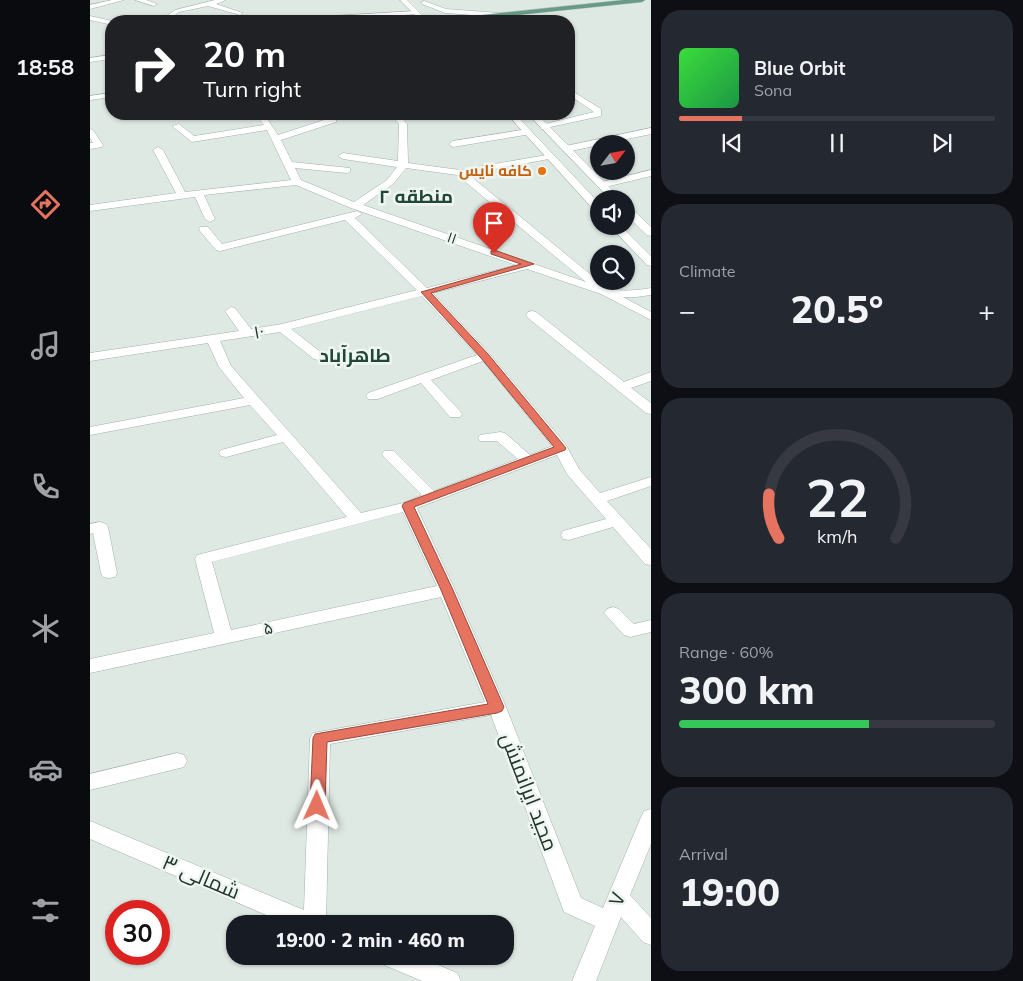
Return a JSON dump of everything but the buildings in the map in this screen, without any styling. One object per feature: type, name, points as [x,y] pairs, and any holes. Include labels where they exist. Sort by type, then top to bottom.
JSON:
[{"type":"main road","points":[[524,15],[642,0]]},
{"type":"main road","points":[[535,15],[650,5]]},
{"type":"street","points":[[90,7],[117,0]]},
{"type":"street","points":[[138,0],[154,4]]},
{"type":"street","points":[[172,15],[177,11],[223,0]]},
{"type":"street","points":[[403,0],[418,15]]},
{"type":"street","points":[[422,2],[445,11],[477,15]]},
{"type":"street","points":[[422,2],[436,15]]},
{"type":"street","points":[[208,4],[240,13]]},
{"type":"street","points":[[383,15],[416,13]]},
{"type":"street","points":[[90,18],[105,22]]},
{"type":"street","points":[[90,60],[105,59]]},
{"type":"street","points":[[90,65],[105,61]]},
{"type":"street","points":[[575,94],[598,111],[598,114],[575,120]]},
{"type":"street","points":[[90,98],[105,96]]},
{"type":"street","points":[[90,208],[298,182],[265,120]]},
{"type":"street","points":[[276,139],[333,120]]},
{"type":"street","points":[[204,229],[220,248],[351,211],[390,182],[403,165],[403,124],[399,120]]},
{"type":"street","points":[[517,120],[590,199]]},
{"type":"street","points":[[538,120],[607,190]]},
{"type":"street","points":[[544,127],[573,120]]},
{"type":"street","points":[[176,126],[192,138],[270,127]]},
{"type":"street","points":[[566,149],[650,131]]},
{"type":"street","points":[[90,132],[98,145],[90,146]]},
{"type":"street","points":[[454,144],[528,132]]},
{"type":"street","points":[[158,150],[182,195]]},
{"type":"street","points":[[343,156],[460,173],[550,156]]},
{"type":"street","points":[[289,164],[347,170]]},
{"type":"street","points":[[460,173],[606,292]]},
{"type":"street","points":[[601,184],[650,173]]},
{"type":"street","name":"۱۱","points":[[298,182],[351,211],[370,211],[530,264],[606,292],[650,317]]},
{"type":"street","points":[[198,193],[210,219]]},
{"type":"street","points":[[351,211],[484,356],[561,448],[572,471],[650,560]]},
{"type":"street","points":[[635,217],[649,229]]},
{"type":"street","points":[[624,235],[650,263]]},
{"type":"street","name":"۱۰","points":[[90,357],[214,340],[282,328],[530,264]]},
{"type":"street","name":"۱۱","points":[[606,292],[636,294],[650,291]]},
{"type":"street","points":[[231,311],[248,334]]},
{"type":"street","points":[[532,315],[650,410]]},
{"type":"street","points":[[282,328],[318,356]]},
{"type":"street","points":[[214,340],[225,367],[358,520]]},
{"type":"street","points":[[373,396],[484,356]]},
{"type":"street","points":[[622,387],[650,376]]},
{"type":"street","points":[[423,378],[455,414]]},
{"type":"street","points":[[90,431],[253,400]]},
{"type":"street","points":[[485,438],[500,436],[527,460]]},
{"type":"street","points":[[226,453],[285,437]]},
{"type":"street","points":[[224,638],[203,559],[408,506],[561,448]]},
{"type":"street","points":[[389,454],[432,497]]},
{"type":"street","points":[[597,499],[650,481]]},
{"type":"street","name":"مجید ایرانمنش","points":[[408,506],[447,590],[497,707],[572,905],[609,921]]},
{"type":"street","points":[[569,535],[616,521]]},
{"type":"street","points":[[90,529],[100,527],[109,573]]},
{"type":"street","name":"۵","points":[[90,666],[447,590]]},
{"type":"street","points":[[613,613],[630,631],[650,626]]},
{"type":"street","points":[[314,915],[320,738],[497,707]]},
{"type":"street","points":[[90,782],[177,761]]},
{"type":"street","name":"۷","points":[[584,981],[650,817]]},
{"type":"street","name":"۳ شمالی","points":[[90,830],[293,915]]},
{"type":"street","points":[[618,897],[650,935]]},
{"type":"street","points":[[411,965],[449,981]]},
{"type":"place","name":"کافه نایس","points":[[542,171]]},
{"type":"district","name":"منطقه ۲","points":[[416,196]]},
{"type":"district","name":"طاهرآباد","points":[[355,355]]},
{"type":"route","points":[[317,806],[320,738],[497,707],[447,590],[408,506],[561,448],[466,335],[425,292],[530,264],[494,253]]}]
